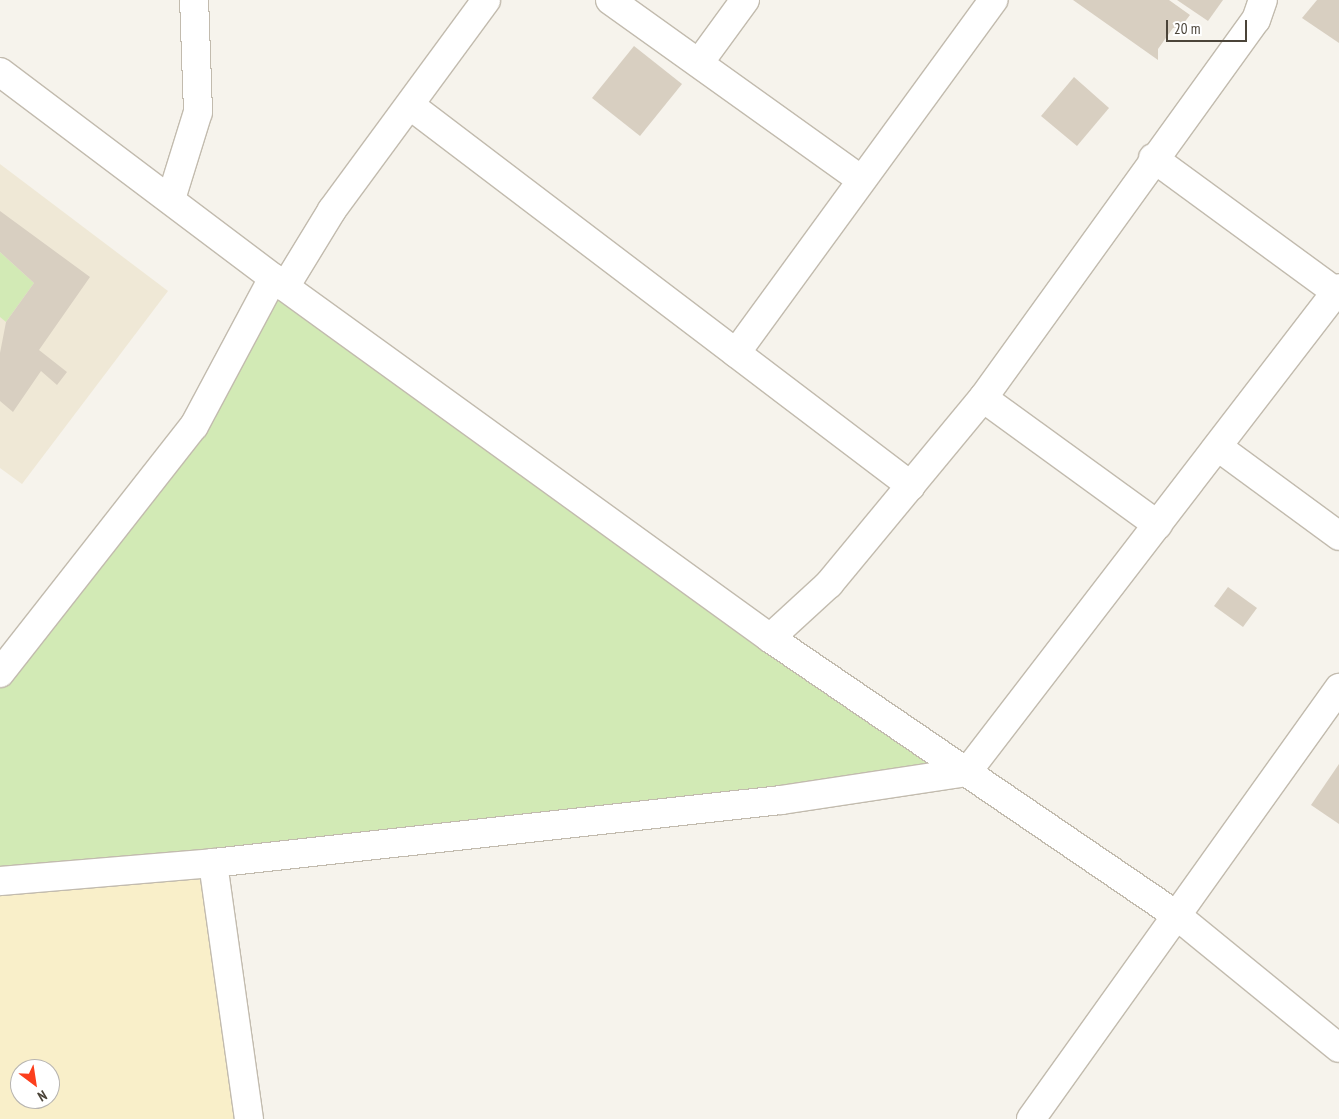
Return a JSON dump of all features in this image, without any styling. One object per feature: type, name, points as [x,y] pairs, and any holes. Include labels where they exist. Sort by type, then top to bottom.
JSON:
[{"type":"street","points":[[171,199],[198,112],[194,0]]},
{"type":"street","points":[[0,673],[194,426],[279,282],[411,106],[486,0]]},
{"type":"street","points":[[610,0],[860,178]]},
{"type":"street","points":[[699,63],[745,0]]},
{"type":"street","points":[[736,353],[860,178],[992,0]]},
{"type":"street","points":[[770,638],[829,584],[983,398],[1152,158],[1256,20],[1263,0]]},
{"type":"street","points":[[0,72],[279,282],[770,638],[1176,915],[1339,1048]]},
{"type":"street","points":[[411,106],[912,486]]},
{"type":"street","points":[[0,881],[213,863],[781,800],[967,772],[1337,290],[1152,158]]},
{"type":"street","points":[[983,398],[1158,525]]},
{"type":"street","points":[[1218,447],[1339,536]]},
{"type":"street","points":[[1031,1119],[1339,688]]},
{"type":"street","points":[[213,863],[249,1119]]},
{"type":"shaded area","points":[[0,164],[168,291],[22,484],[0,468]]},
{"type":"green space","points":[[0,252],[34,283],[6,322],[0,317]]},
{"type":"green space","points":[[285,287],[967,772],[0,880],[0,683]]},
{"type":"sand","points":[[213,863],[249,1119],[0,1119],[0,881]]},
{"type":"building","points":[[1073,0],[1169,0],[1190,15],[1180,28],[1173,28],[1158,49],[1158,60]]},
{"type":"building","points":[[1177,0],[1223,0],[1208,21]]},
{"type":"building","points":[[1317,0],[1339,0],[1339,43],[1302,18]]},
{"type":"building","points":[[634,46],[682,84],[640,136],[592,98]]},
{"type":"building","points":[[1074,77],[1109,108],[1077,146],[1041,116]]},
{"type":"building","points":[[0,211],[90,277],[39,350],[67,372],[57,385],[41,371],[13,412],[0,401],[0,353],[6,322],[34,283],[0,252]]},
{"type":"building","points":[[1228,587],[1257,608],[1243,627],[1214,606]]},
{"type":"building","points":[[1339,764],[1339,824],[1311,805]]}]
